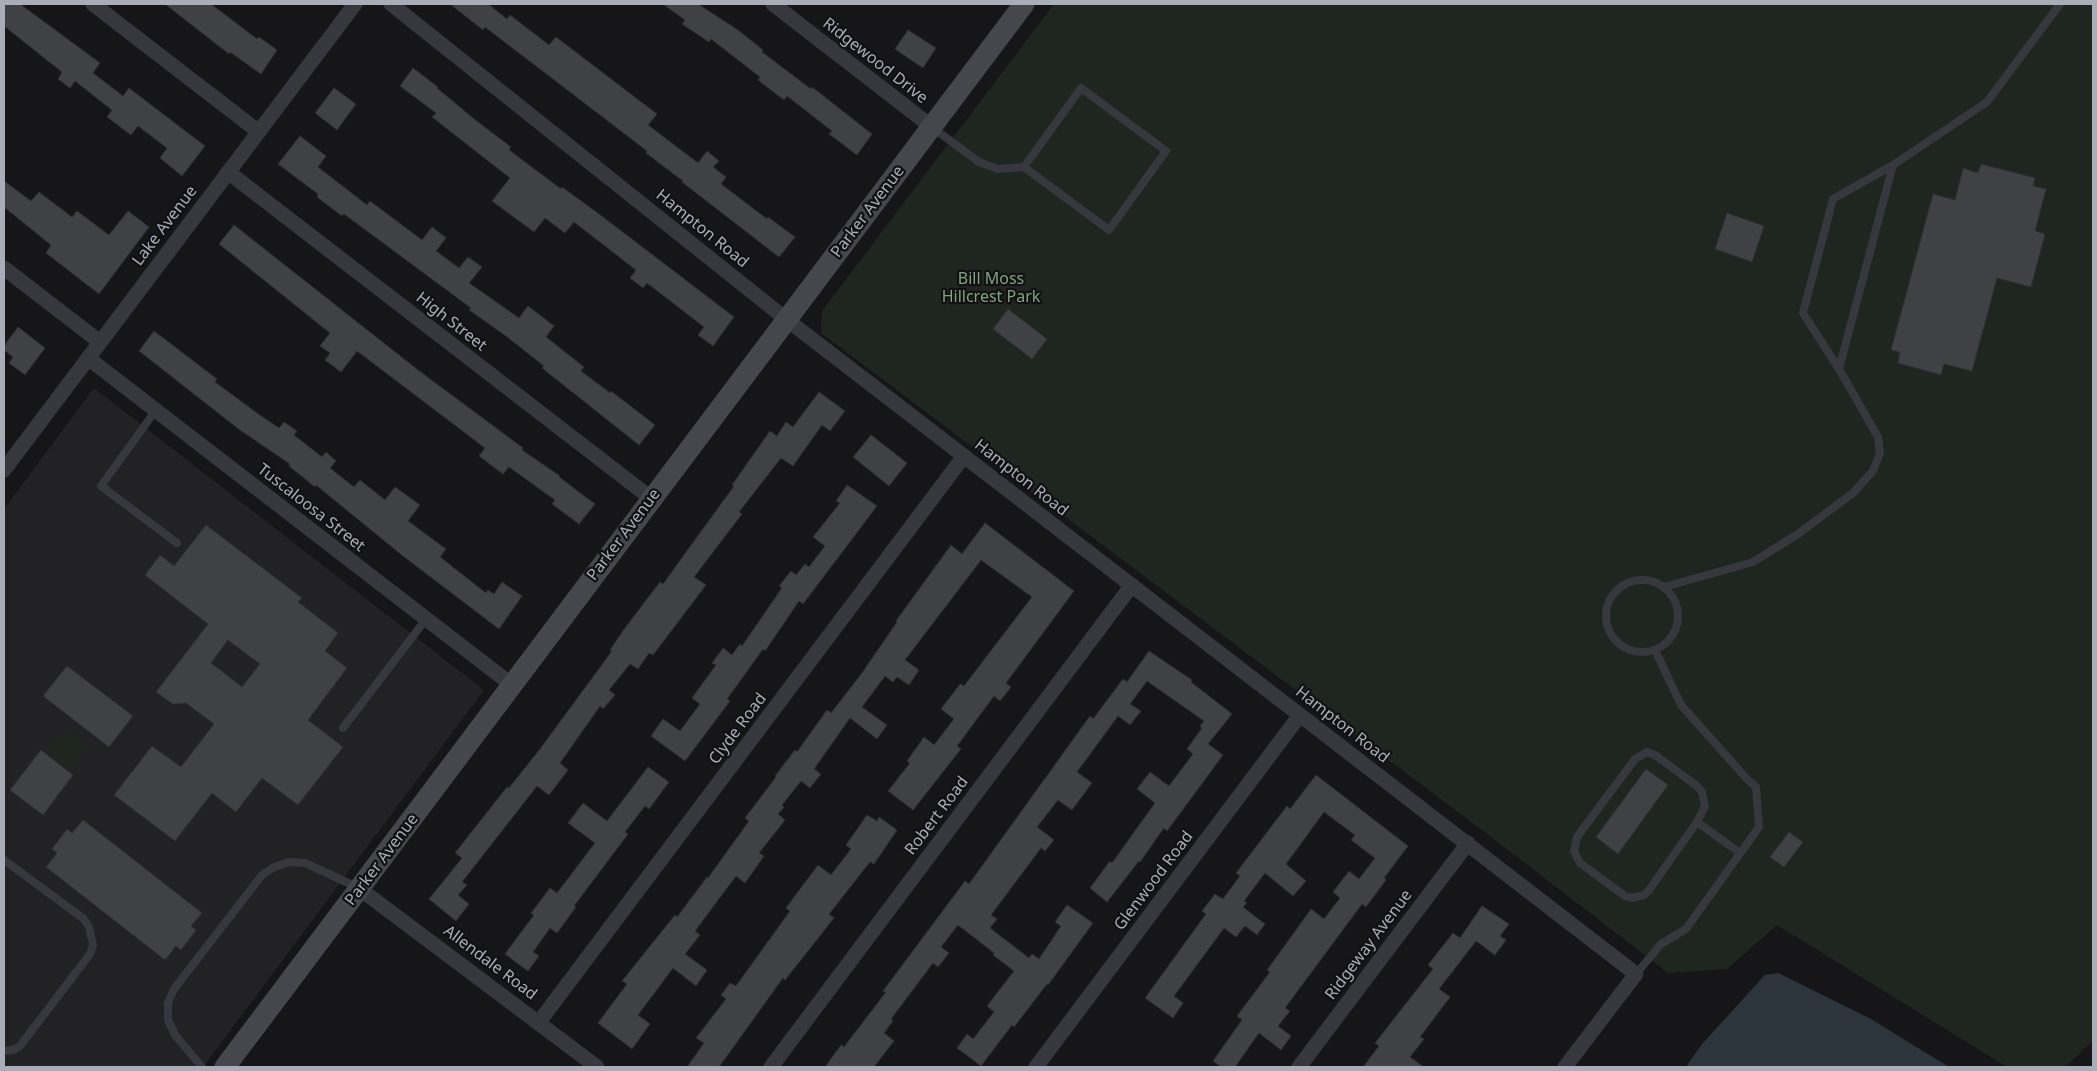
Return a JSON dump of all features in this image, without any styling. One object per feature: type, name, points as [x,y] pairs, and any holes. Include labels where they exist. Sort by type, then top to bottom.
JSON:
[{"type":"street","points":[[94,4],[259,132]]},
{"type":"street","name":"Lake Avenue","points":[[4,470],[355,4]]},
{"type":"street","name":"Hampton Road","points":[[391,4],[786,319],[1636,974]]},
{"type":"street","name":"Ridgewood Drive","points":[[773,4],[932,127]]},
{"type":"street","name":"Parker Avenue","points":[[227,1067],[1024,4]]},
{"type":"street","name":"High Street","points":[[228,172],[652,499]]},
{"type":"street","points":[[4,268],[100,342]]},
{"type":"street","name":"Tuscaloosa Street","points":[[88,358],[512,685]]},
{"type":"street","name":"Clyde Road","points":[[539,1022],[964,456]]},
{"type":"street","name":"Robert Road","points":[[770,1067],[1132,586]]},
{"type":"street","name":"Glenwood Road","points":[[1036,1067],[1300,715]]},
{"type":"street","name":"Ridgeway Avenue","points":[[1299,1067],[1468,844]]},
{"type":"street","name":"Allendale Road","points":[[360,888],[597,1067]]},
{"type":"street","points":[[1565,1067],[1636,974]]},
{"type":"lane","points":[[1664,587],[1753,562],[1798,534],[1853,493],[1873,471],[1880,453],[1878,437],[1803,313],[1833,199],[1893,165],[1987,102],[2060,4]]},
{"type":"lane","points":[[932,127],[979,162],[998,169],[1024,167],[1110,230],[1166,151],[1081,88],[1024,167]]},
{"type":"lane","points":[[1838,369],[1893,165]]},
{"type":"lane","points":[[156,410],[101,486],[177,544]]},
{"type":"lane","points":[[1646,580],[1664,587],[1676,602],[1679,615],[1672,639],[1655,650],[1647,652],[1634,652],[1622,647],[1610,634],[1606,615],[1608,603],[1622,586],[1633,581],[1646,580]]},
{"type":"lane","points":[[344,728],[426,619]]},
{"type":"lane","points":[[1636,974],[1661,944],[1686,930],[1759,827],[1756,787],[1746,779],[1681,704],[1655,650]]},
{"type":"lane","points":[[1647,752],[1655,755],[1697,786],[1702,792],[1705,806],[1697,822],[1649,890],[1638,897],[1625,896],[1580,863],[1574,851],[1577,837],[1635,759],[1647,752]]},
{"type":"lane","points":[[1697,822],[1740,853]]},
{"type":"lane","points":[[4,860],[84,919],[89,926],[92,945],[90,954],[20,1046],[13,1050],[4,1051]]},
{"type":"lane","points":[[202,1067],[174,1035],[168,1020],[168,1003],[174,989],[262,875],[274,867],[289,862],[305,863],[360,888]]},
{"type":"shaded area","points":[[94,388],[484,690],[203,1067],[4,1067],[4,509]]},
{"type":"shaded area","points":[[1778,973],[1871,1019],[1949,1067],[1686,1067],[1702,1044],[1765,975]]},
{"type":"green space","name":"Bill Moss Hillcrest Park","points":[[1054,4],[2093,4],[2093,1041],[2065,1067],[2007,1067],[1777,925],[1727,969],[1668,973],[1495,840],[821,333],[822,311]]},
{"type":"green space","points":[[71,732],[85,744],[85,752],[73,767],[65,768],[50,757],[49,748],[61,733]]},
{"type":"building","points":[[4,4],[20,4],[100,63],[93,73],[123,96],[129,88],[205,146],[182,176],[160,158],[167,148],[138,126],[131,135],[107,117],[112,110],[75,81],[70,88],[58,79],[62,72],[4,26]]},
{"type":"building","points":[[165,4],[211,4],[257,39],[259,37],[277,50],[261,74],[230,52],[229,54]]},
{"type":"building","points":[[450,4],[488,4],[507,19],[510,15],[549,45],[556,37],[657,114],[648,125],[698,163],[707,151],[719,161],[713,167],[726,177],[721,184],[767,219],[768,217],[795,237],[779,257],[682,182],[646,153],[647,151],[485,27],[483,30]]},
{"type":"building","points":[[663,4],[698,4],[738,30],[763,50],[762,52],[811,89],[812,87],[872,134],[857,155],[829,134],[832,131],[787,96],[784,100],[758,80],[760,77],[711,39],[709,42],[682,24],[685,20]]},
{"type":"building","points":[[908,30],[936,48],[923,68],[895,49]]},
{"type":"building","points":[[413,68],[511,147],[509,150],[561,189],[562,187],[599,214],[734,317],[713,346],[698,335],[704,327],[647,283],[643,288],[630,278],[636,270],[574,222],[565,233],[545,218],[534,232],[492,201],[510,178],[432,117],[436,113],[400,86]]},
{"type":"building","points":[[334,88],[356,104],[337,130],[315,113]]},
{"type":"building","points":[[300,136],[326,156],[318,167],[367,205],[370,201],[422,240],[432,227],[446,238],[436,251],[459,268],[468,257],[482,267],[469,283],[519,318],[528,306],[554,326],[546,337],[584,367],[581,371],[610,393],[611,391],[655,425],[639,445],[542,368],[544,366],[469,310],[471,308],[344,214],[342,216],[317,197],[318,194],[278,164]]},
{"type":"building","points":[[1981,164],[2035,178],[2033,186],[2046,189],[2035,231],[2045,234],[2031,287],[1997,278],[1972,371],[1944,364],[1941,375],[1898,363],[1900,352],[1891,350],[1933,194],[1955,200],[1963,168],[1978,173]]},
{"type":"building","points":[[4,181],[31,201],[39,192],[72,217],[77,211],[109,235],[128,211],[149,227],[99,294],[46,253],[51,245],[4,207]]},
{"type":"building","points":[[1727,213],[1764,226],[1752,262],[1715,249]]},
{"type":"building","points":[[234,225],[418,370],[595,504],[579,524],[552,504],[555,500],[509,467],[503,474],[479,456],[485,448],[357,351],[341,372],[325,360],[330,353],[320,346],[330,333],[219,244]]},
{"type":"building","points":[[1008,309],[1047,339],[1032,359],[993,329]]},
{"type":"building","points":[[18,327],[45,348],[25,375],[9,363],[13,357],[4,350],[4,346]]},
{"type":"building","points":[[154,331],[217,379],[215,382],[261,416],[279,428],[284,422],[297,431],[294,435],[322,457],[326,452],[336,461],[330,468],[354,487],[360,480],[385,500],[395,487],[420,505],[408,521],[446,549],[440,557],[486,593],[488,590],[494,594],[502,582],[522,596],[499,629],[403,556],[316,485],[315,487],[289,466],[290,464],[240,430],[139,351]]},
{"type":"building","points":[[819,392],[845,411],[830,431],[822,425],[793,466],[781,458],[739,512],[742,514],[694,577],[706,585],[653,655],[649,653],[638,669],[630,664],[609,690],[615,695],[603,709],[600,706],[560,763],[568,770],[549,795],[537,786],[462,882],[467,885],[458,895],[469,904],[456,921],[429,899],[462,858],[455,853],[507,787],[509,788],[540,749],[612,651],[610,650],[625,628],[660,582],[663,584],[734,486],[732,485],[770,431],[777,436],[786,422],[793,427]]},
{"type":"building","points":[[871,435],[907,463],[889,486],[853,457]]},
{"type":"building","points":[[847,485],[877,506],[803,604],[799,601],[765,651],[763,649],[727,699],[730,701],[685,761],[651,736],[663,719],[680,731],[700,704],[692,698],[716,665],[712,663],[723,648],[732,655],[740,644],[742,646],[782,588],[779,586],[791,571],[796,575],[805,564],[809,567],[825,546],[813,537],[840,503],[836,501]]},
{"type":"building","points":[[985,523],[1074,591],[1006,683],[1011,687],[1000,701],[994,696],[957,746],[961,749],[913,810],[888,791],[910,763],[907,761],[924,737],[934,745],[954,719],[941,709],[960,684],[964,686],[1032,597],[981,560],[905,660],[919,670],[909,685],[897,677],[893,682],[885,676],[862,707],[887,725],[877,739],[850,718],[814,769],[821,774],[810,788],[801,781],[782,805],[784,807],[778,814],[785,820],[759,853],[764,856],[745,883],[736,876],[695,931],[700,935],[685,954],[707,970],[696,986],[673,968],[638,1015],[650,1024],[632,1049],[598,1023],[627,984],[622,981],[675,915],[677,917],[708,878],[749,821],[745,818],[775,776],[795,750],[797,752],[827,710],[831,713],[862,673],[896,621],[951,545],[962,554]]},
{"type":"building","points":[[206,525],[302,598],[298,602],[338,633],[325,651],[347,668],[308,720],[343,747],[298,805],[262,778],[236,812],[212,793],[175,841],[114,795],[152,746],[181,767],[214,724],[186,703],[173,704],[156,692],[208,624],[145,575],[160,555],[174,566]],"holes":[[[228,640],[260,664],[242,687],[211,663]]]},
{"type":"building","points":[[1149,651],[1192,680],[1191,682],[1232,714],[1208,744],[1223,755],[1167,831],[1164,828],[1140,862],[1107,902],[1090,888],[1110,861],[1112,863],[1155,803],[1137,789],[1150,772],[1169,786],[1193,754],[1187,749],[1202,728],[1200,726],[1204,721],[1147,681],[1130,704],[1141,711],[1130,725],[1118,716],[1077,772],[1092,783],[1072,810],[1058,800],[1037,827],[1054,840],[1045,851],[1041,848],[991,915],[997,919],[990,928],[1029,958],[1032,954],[1039,959],[1061,926],[1055,922],[1067,905],[1093,923],[1048,985],[1014,1027],[1012,1025],[981,1066],[957,1048],[967,1034],[973,1039],[994,1012],[987,1006],[1014,971],[958,925],[941,947],[949,953],[938,967],[933,963],[891,1019],[893,1021],[884,1033],[894,1041],[874,1067],[825,1067],[841,1045],[844,1047],[886,992],[883,991],[965,881],[969,884],[1090,716],[1093,719],[1123,679],[1127,682]]},
{"type":"building","points":[[67,666],[133,716],[109,747],[43,696]]},
{"type":"building","points":[[41,750],[73,775],[43,815],[10,790]]},
{"type":"building","points":[[648,767],[669,782],[649,809],[645,806],[625,832],[628,834],[574,906],[576,907],[557,933],[550,928],[533,952],[539,956],[528,971],[505,954],[534,915],[531,913],[550,888],[557,893],[595,843],[568,823],[583,803],[607,821]]},
{"type":"building","points":[[1646,769],[1668,785],[1618,854],[1596,837]]},
{"type":"building","points":[[1316,775],[1408,846],[1384,878],[1386,880],[1366,907],[1362,904],[1285,1008],[1290,1011],[1278,1026],[1291,1036],[1281,1050],[1259,1033],[1235,1067],[1221,1067],[1213,1061],[1242,1020],[1237,1016],[1270,972],[1267,970],[1311,909],[1324,919],[1340,898],[1333,892],[1349,871],[1359,879],[1375,858],[1351,840],[1355,835],[1324,812],[1286,864],[1306,881],[1293,896],[1265,873],[1244,901],[1247,903],[1243,907],[1265,924],[1257,935],[1245,926],[1236,937],[1224,928],[1174,996],[1183,1003],[1173,1018],[1145,998],[1206,914],[1202,911],[1215,894],[1223,899],[1240,876],[1236,873],[1287,806],[1290,809]]},
{"type":"building","points":[[867,815],[877,821],[879,817],[897,830],[874,864],[870,862],[829,914],[834,918],[785,980],[783,978],[719,1067],[687,1067],[704,1043],[696,1038],[726,999],[721,995],[730,983],[736,986],[790,911],[786,908],[818,865],[831,875],[851,849],[846,845]]},
{"type":"building","points":[[83,820],[202,913],[191,926],[196,930],[181,950],[176,946],[165,960],[46,867],[57,853],[52,849],[67,829],[72,833]]},
{"type":"building","points":[[1789,832],[1803,842],[1784,867],[1770,857]]},
{"type":"building","points":[[1482,906],[1509,924],[1500,936],[1506,940],[1495,955],[1476,941],[1439,989],[1450,997],[1420,1037],[1424,1039],[1410,1057],[1424,1067],[1363,1067],[1379,1046],[1375,1043],[1433,969],[1428,965],[1453,933],[1460,938]]}]
